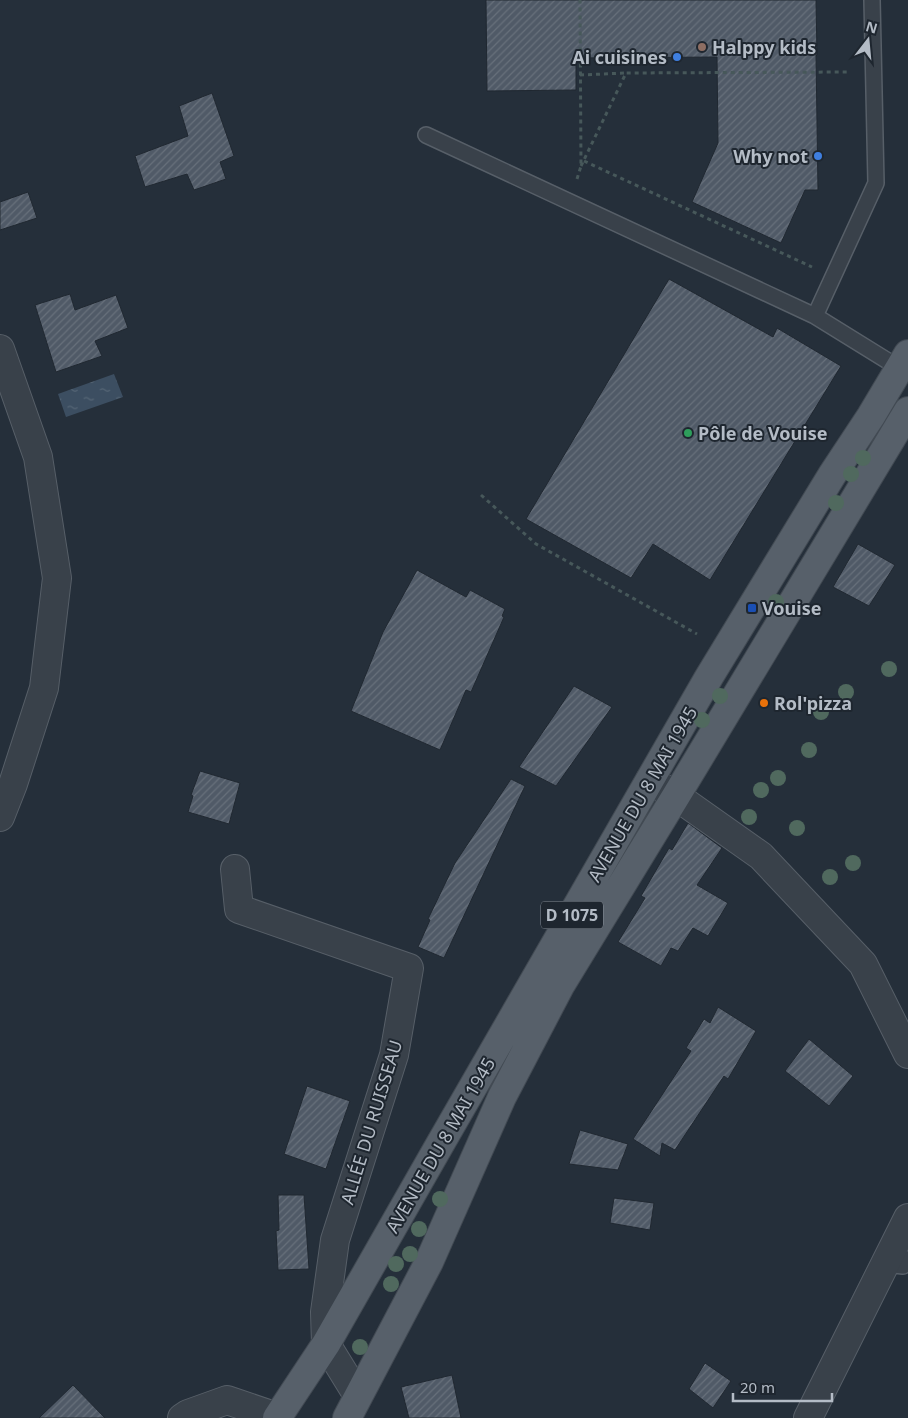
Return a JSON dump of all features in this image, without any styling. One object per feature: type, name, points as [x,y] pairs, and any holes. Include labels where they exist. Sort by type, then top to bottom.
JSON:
[{"type":"main road","name":"AVENUE DU 8 MAI 1945","points":[[278,1418],[326,1344],[710,677],[832,475],[905,365]]},
{"type":"main road","name":"AVENUE DU 8 MAI 1945","points":[[353,1407],[429,1262],[502,1097],[560,986],[908,411]]},
{"type":"street","points":[[0,349],[38,458],[57,578],[44,688],[14,784],[0,816]]},
{"type":"street","points":[[650,780],[761,856],[863,964],[908,1054]]},
{"type":"street","name":"ALLÉE DU RUISSEAU","points":[[235,869],[239,909],[409,968],[394,1055],[335,1240],[325,1312],[326,1344]]},
{"type":"street","points":[[808,1418],[896,1262],[908,1218]]},
{"type":"street","name":"AVENUE DU 8 MAI 1945","points":[[326,1344],[353,1407]]},
{"type":"street","points":[[182,1418],[227,1400],[278,1418]]},
{"type":"lane","points":[[815,316],[876,183],[872,0]]},
{"type":"lane","points":[[426,135],[815,316],[905,365]]},
{"type":"path","points":[[580,0],[581,166]]},
{"type":"path","points":[[580,75],[626,73],[874,72]]},
{"type":"path","points":[[568,200],[581,166],[626,73]]},
{"type":"path","points":[[584,162],[833,277]]},
{"type":"path","points":[[480,494],[536,544],[697,634]]},
{"type":"water","points":[[114,374],[123,397],[66,417],[58,394]]},
{"type":"building","points":[[486,0],[816,0],[818,190],[805,190],[781,243],[692,202],[718,143],[717,57],[576,58],[576,90],[487,91]]},
{"type":"building","points":[[212,93],[234,156],[220,162],[226,179],[194,190],[187,174],[145,187],[135,156],[188,136],[179,106]]},
{"type":"building","points":[[28,192],[37,218],[0,230],[0,202]]},
{"type":"building","name":"Pôle de Vouise","points":[[669,279],[773,337],[777,328],[841,366],[710,580],[653,544],[631,578],[526,519]]},
{"type":"building","points":[[70,294],[75,310],[116,295],[128,328],[95,341],[102,356],[56,372],[35,305]]},
{"type":"building","points":[[858,544],[895,565],[869,606],[833,587]]},
{"type":"building","points":[[417,570],[466,597],[470,590],[505,609],[502,616],[504,617],[471,692],[466,690],[440,750],[351,711],[383,632]]},
{"type":"building","points":[[574,686],[612,707],[556,786],[519,767]]},
{"type":"building","points":[[200,771],[240,783],[229,824],[188,812],[193,796],[191,795]]},
{"type":"building","points":[[511,779],[525,786],[444,958],[418,947],[430,920],[428,919],[455,863]]},
{"type":"building","points":[[688,823],[722,848],[697,885],[728,903],[708,936],[693,928],[678,951],[671,948],[661,966],[618,942],[645,898],[641,896],[669,848],[672,850]]},
{"type":"building","points":[[718,1007],[756,1031],[728,1079],[724,1076],[675,1150],[662,1143],[660,1156],[633,1139],[691,1051],[686,1048],[704,1019],[710,1023]]},
{"type":"building","points":[[809,1039],[853,1076],[829,1106],[785,1071]]},
{"type":"building","points":[[307,1086],[350,1101],[326,1169],[284,1154]]},
{"type":"building","points":[[580,1130],[628,1144],[618,1170],[569,1164]]},
{"type":"building","points":[[278,1195],[304,1195],[309,1269],[278,1270],[276,1231],[279,1230]]},
{"type":"building","points":[[614,1198],[654,1203],[650,1230],[610,1223]]},
{"type":"building","points":[[705,1363],[731,1381],[713,1408],[689,1389]]},
{"type":"building","points":[[452,1375],[461,1418],[409,1418],[401,1387]]},
{"type":"building","points":[[73,1385],[105,1418],[39,1418]]},
{"type":"place","name":"Halppy kids","points":[[702,47]]},
{"type":"place","name":"Ai cuisines","points":[[677,57]]},
{"type":"place","name":"Why not","points":[[818,156]]},
{"type":"place","name":"Pôle de Vouise","points":[[688,433]]},
{"type":"place","name":"Vouise","points":[[752,608]]},
{"type":"place","name":"Rol'pizza","points":[[764,703]]}]
